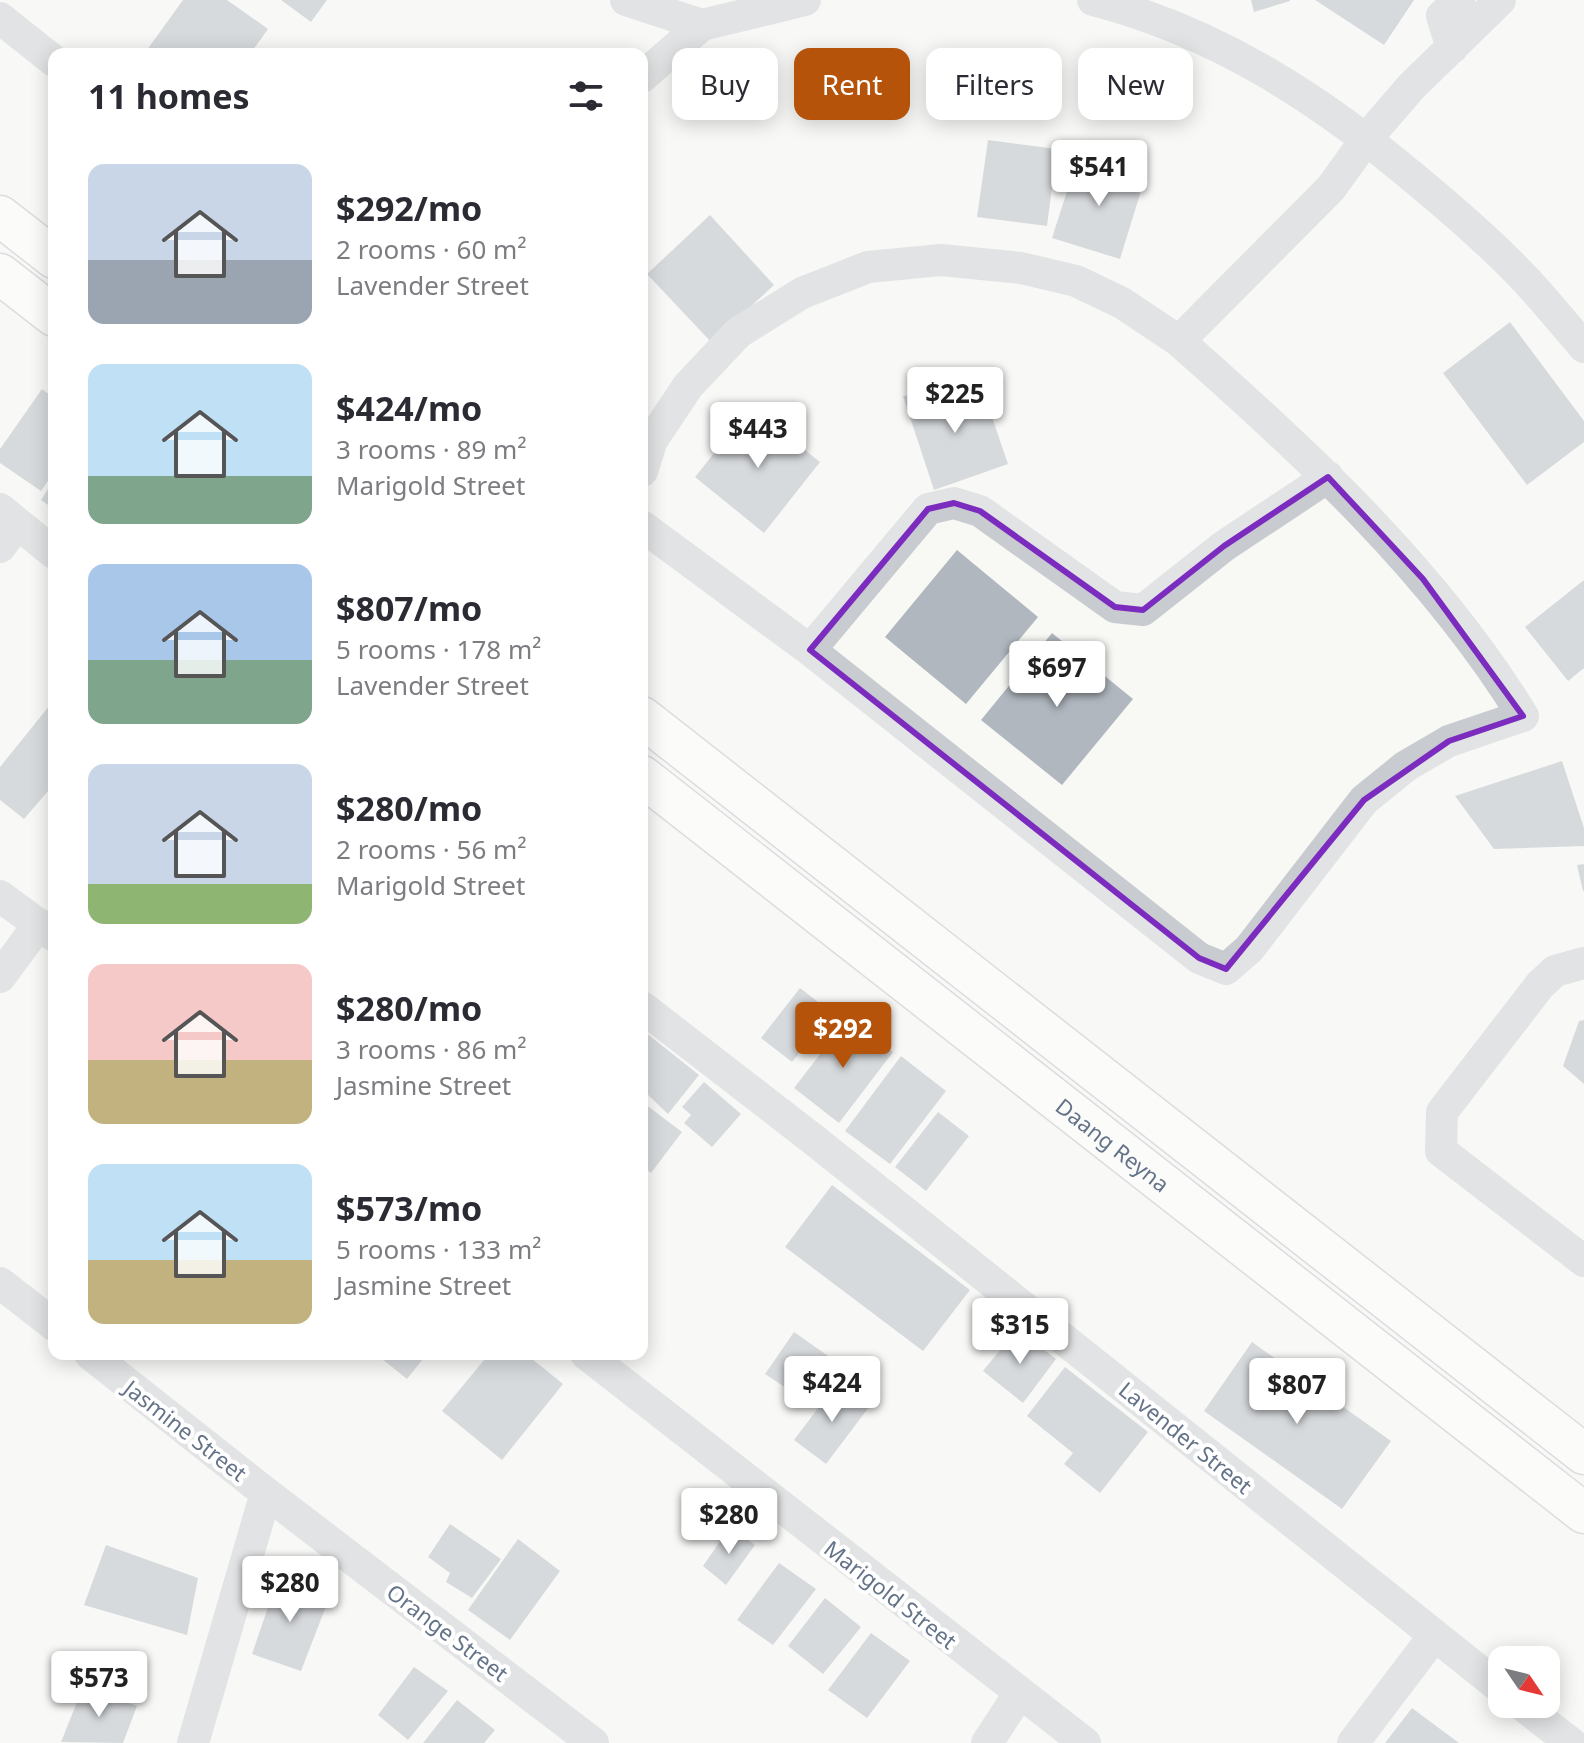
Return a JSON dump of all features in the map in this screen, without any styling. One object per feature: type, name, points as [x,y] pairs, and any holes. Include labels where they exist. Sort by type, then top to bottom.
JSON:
[{"type":"main road","points":[[0,216],[48,253]]},
{"type":"main road","points":[[0,274],[48,311]]},
{"type":"main road","points":[[648,722],[1584,1454]]},
{"type":"main road","name":"Daang Reyna","points":[[648,781],[1584,1513]]},
{"type":"street","points":[[626,0],[702,25]]},
{"type":"street","points":[[648,72],[702,25],[805,0]]},
{"type":"street","points":[[1093,0],[1135,11],[1207,40],[1272,74],[1367,138],[1525,278],[1584,347]]},
{"type":"street","points":[[1452,48],[1442,16],[1459,0]]},
{"type":"street","points":[[1179,341],[1331,188],[1367,138],[1411,87],[1500,0]]},
{"type":"street","points":[[0,18],[48,56]]},
{"type":"street","points":[[648,452],[652,440],[688,386],[738,333],[802,293],[868,267],[941,260],[1021,268],[1076,281],[1122,303],[1179,341],[1328,477],[1423,579],[1501,680],[1523,716],[1449,741],[1406,766],[1364,800],[1249,949],[1226,969],[1199,958],[810,650],[648,530]]},
{"type":"street","points":[[810,650],[928,509],[954,503],[980,511],[1115,607],[1143,610],[1224,546],[1328,477]]},
{"type":"street","points":[[6,527],[48,550]]},
{"type":"street","points":[[0,896],[46,930],[0,977]]},
{"type":"street","points":[[1584,963],[1555,971],[1540,985],[1442,1112],[1441,1151],[1584,1261]]},
{"type":"street","name":"Lavender Street","points":[[648,1012],[814,1140],[1488,1678]]},
{"type":"street","points":[[0,1283],[48,1320]]},
{"type":"street","name":"Jasmine Street","points":[[98,1360],[266,1493],[193,1743]]},
{"type":"street","name":"Marigold Street","points":[[594,1360],[1085,1743]]},
{"type":"street","name":"Orange Street","points":[[266,1493],[593,1743]]},
{"type":"street","points":[[1353,1743],[1434,1636]]},
{"type":"street","points":[[987,1743],[1019,1694]]},
{"type":"street","points":[[1539,1718],[1571,1743]]},
{"type":"highlighted area","points":[[1328,477],[1423,579],[1523,716],[1449,741],[1364,800],[1226,969],[1199,958],[810,650],[928,509],[954,503],[980,511],[1115,607],[1143,610],[1224,546]]},
{"type":"building","points":[[183,0],[227,0],[268,29],[254,48],[148,48]]},
{"type":"building","points":[[281,0],[327,0],[311,22]]},
{"type":"building","points":[[1251,0],[1290,0],[1290,1],[1254,12]]},
{"type":"building","points":[[1315,0],[1414,0],[1384,45]]},
{"type":"building","points":[[988,140],[1057,149],[1047,226],[977,217]]},
{"type":"building","points":[[1078,157],[1145,178],[1120,259],[1052,238]]},
{"type":"building","points":[[710,215],[774,285],[712,343],[648,273]]},
{"type":"building","points":[[1510,322],[1584,421],[1584,442],[1527,485],[1443,373]]},
{"type":"building","points":[[982,388],[1008,464],[934,490],[903,396]]},
{"type":"building","points":[[42,389],[48,394],[48,481],[41,491],[0,463],[0,449]]},
{"type":"building","points":[[751,407],[820,462],[764,533],[695,477]]},
{"type":"building","points":[[48,489],[48,505],[41,500]]},
{"type":"building","points":[[957,550],[1038,617],[966,704],[885,637]]},
{"type":"building","points":[[1584,580],[1584,668],[1568,681],[1525,627]]},
{"type":"building","points":[[1052,633],[1133,699],[1062,785],[981,720]]},
{"type":"building","points":[[48,707],[48,791],[24,819],[0,800],[0,767]]},
{"type":"building","points":[[1562,761],[1584,828],[1584,846],[1494,849],[1455,796]]},
{"type":"building","points":[[1584,864],[1584,891],[1583,891],[1577,865]]},
{"type":"building","points":[[800,988],[832,1013],[792,1062],[761,1038]]},
{"type":"building","points":[[848,1018],[893,1052],[839,1123],[794,1088]]},
{"type":"building","points":[[1584,1020],[1584,1084],[1563,1066],[1579,1021]]},
{"type":"building","points":[[648,1034],[699,1075],[668,1114],[648,1095]]},
{"type":"building","points":[[901,1056],[946,1091],[890,1164],[845,1131]]},
{"type":"building","points":[[704,1082],[741,1114],[712,1147],[684,1123],[691,1115],[682,1107]]},
{"type":"building","points":[[648,1106],[682,1132],[651,1173],[648,1171]]},
{"type":"building","points":[[938,1112],[969,1136],[926,1191],[895,1167]]},
{"type":"building","points":[[832,1185],[970,1290],[923,1351],[785,1247]]},
{"type":"building","points":[[1017,1329],[1056,1359],[1023,1403],[983,1371]]},
{"type":"building","points":[[794,1332],[831,1358],[803,1399],[765,1374]]},
{"type":"building","points":[[1252,1342],[1391,1441],[1342,1509],[1204,1411]]},
{"type":"building","points":[[383,1360],[422,1360],[407,1379]]},
{"type":"building","points":[[484,1360],[533,1360],[563,1384],[502,1460],[442,1411]]},
{"type":"building","points":[[1065,1367],[1148,1432],[1100,1493],[1064,1464],[1073,1453],[1027,1416]]},
{"type":"building","points":[[837,1383],[869,1407],[826,1464],[794,1440]]},
{"type":"building","points":[[450,1524],[501,1559],[472,1598],[446,1582],[450,1573],[428,1557]]},
{"type":"building","points":[[730,1527],[755,1545],[726,1585],[703,1566]]},
{"type":"building","points":[[518,1539],[560,1571],[510,1640],[468,1610]]},
{"type":"building","points":[[106,1545],[198,1578],[187,1635],[84,1605]]},
{"type":"building","points":[[779,1563],[816,1589],[773,1645],[737,1620]]},
{"type":"building","points":[[279,1575],[330,1596],[301,1671],[252,1654]]},
{"type":"building","points":[[825,1598],[861,1627],[823,1674],[788,1646]]},
{"type":"building","points":[[871,1633],[910,1661],[867,1718],[828,1690]]},
{"type":"building","points":[[414,1667],[448,1691],[408,1740],[378,1715]]},
{"type":"building","points":[[83,1687],[137,1706],[123,1743],[61,1742]]},
{"type":"building","points":[[457,1700],[495,1730],[484,1743],[423,1743]]},
{"type":"building","points":[[1412,1708],[1459,1743],[1385,1743]]}]
